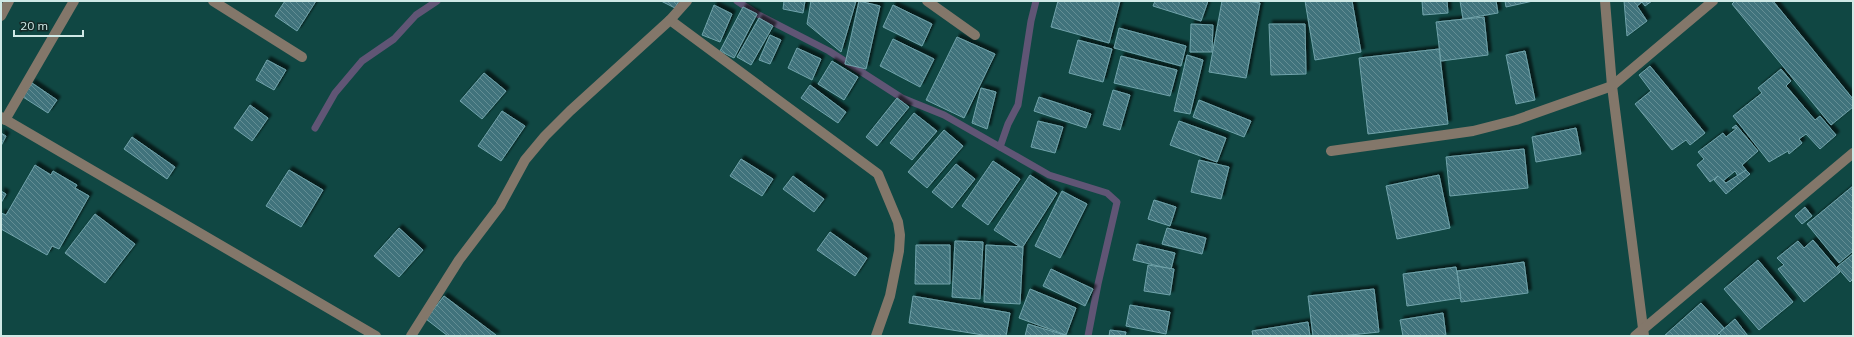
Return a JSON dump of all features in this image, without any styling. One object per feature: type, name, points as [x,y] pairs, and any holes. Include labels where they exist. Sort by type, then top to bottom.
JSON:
[{"type":"street","points":[[1,16],[9,1]]},
{"type":"street","points":[[74,1],[3,118],[363,333],[376,336]]},
{"type":"street","points":[[213,1],[302,58]]},
{"type":"street","points":[[411,336],[459,260],[500,206],[525,160],[545,136],[570,111],[670,20],[687,1]]},
{"type":"street","points":[[927,1],[975,35]]},
{"type":"street","points":[[1605,1],[1612,86],[1641,334]]},
{"type":"street","points":[[1330,151],[1473,131],[1516,120],[1612,86],[1714,1]]},
{"type":"street","points":[[670,20],[878,174],[898,222],[900,235],[899,251],[890,296],[876,336]]},
{"type":"street","points":[[1641,334],[1853,153]]},
{"type":"building","points":[[285,1],[316,1],[297,31],[275,16]]},
{"type":"building","points":[[661,1],[679,1],[675,8]]},
{"type":"building","points":[[784,1],[805,1],[803,13],[783,9]]},
{"type":"building","points":[[811,1],[856,1],[841,52],[807,24]]},
{"type":"building","points":[[859,1],[880,6],[866,69],[845,64]]},
{"type":"building","points":[[1058,1],[1120,1],[1109,43],[1051,27]]},
{"type":"building","points":[[1155,1],[1208,1],[1201,21],[1153,6]]},
{"type":"building","points":[[1222,1],[1247,1],[1260,3],[1246,78],[1209,72]]},
{"type":"building","points":[[1305,1],[1352,1],[1361,52],[1315,60]]},
{"type":"building","points":[[1422,1],[1447,1],[1448,13],[1423,15]]},
{"type":"building","points":[[1460,1],[1496,1],[1498,13],[1463,19]]},
{"type":"building","points":[[1505,1],[1533,1],[1506,7]]},
{"type":"building","points":[[1624,1],[1652,1],[1645,6],[1642,2],[1637,6],[1647,21],[1627,36]]},
{"type":"building","points":[[1735,1],[1773,1],[1853,99],[1853,107],[1831,125],[1732,4]]},
{"type":"building","points":[[714,5],[732,14],[720,42],[702,35]]},
{"type":"building","points":[[893,5],[932,24],[922,46],[883,27]]},
{"type":"building","points":[[743,7],[757,14],[734,58],[720,51]]},
{"type":"building","points":[[1484,17],[1488,55],[1441,61],[1436,22]]},
{"type":"building","points":[[759,18],[773,26],[751,65],[737,57]]},
{"type":"building","points":[[1191,24],[1213,25],[1212,52],[1190,52]]},
{"type":"building","points":[[1269,24],[1305,24],[1306,74],[1271,75]]},
{"type":"building","points":[[1119,28],[1186,46],[1181,66],[1114,48]]},
{"type":"building","points":[[770,35],[781,40],[770,64],[759,60]]},
{"type":"building","points":[[957,37],[995,54],[964,118],[926,100]]},
{"type":"building","points":[[893,39],[934,59],[920,87],[880,66]]},
{"type":"building","points":[[1078,40],[1112,49],[1103,82],[1069,73]]},
{"type":"building","points":[[797,48],[821,59],[812,80],[788,68]]},
{"type":"building","points":[[1439,49],[1448,124],[1368,134],[1359,58]]},
{"type":"building","points":[[1525,51],[1535,100],[1516,104],[1506,55]]},
{"type":"building","points":[[1187,55],[1203,60],[1190,114],[1174,111]]},
{"type":"building","points":[[1121,56],[1177,70],[1170,96],[1114,83]]},
{"type":"building","points":[[267,60],[286,70],[274,90],[256,80]]},
{"type":"building","points":[[832,61],[858,77],[844,100],[818,84]]},
{"type":"building","points":[[1650,66],[1705,133],[1690,145],[1686,140],[1672,150],[1635,104],[1651,91],[1639,75]]},
{"type":"building","points":[[1781,69],[1791,81],[1786,86],[1815,120],[1820,116],[1836,135],[1820,149],[1806,134],[1799,139],[1802,143],[1789,154],[1788,151],[1769,162],[1733,116],[1762,93],[1758,88]]},
{"type":"building","points":[[484,73],[506,91],[482,119],[460,101]]},
{"type":"building","points":[[32,83],[57,100],[48,113],[23,97]]},
{"type":"building","points":[[810,85],[846,112],[838,123],[801,98]]},
{"type":"building","points":[[981,88],[996,92],[987,129],[972,123]]},
{"type":"building","points":[[1113,90],[1130,95],[1120,130],[1103,125]]},
{"type":"building","points":[[1039,97],[1091,114],[1086,128],[1034,111]]},
{"type":"building","points":[[897,98],[909,107],[877,146],[866,137]]},
{"type":"building","points":[[1199,100],[1251,121],[1244,137],[1193,117]]},
{"type":"building","points":[[250,105],[268,118],[252,141],[234,128]]},
{"type":"building","points":[[502,111],[525,126],[501,161],[478,146]]},
{"type":"building","points":[[914,113],[937,131],[912,160],[890,143]]},
{"type":"building","points":[[1038,121],[1063,127],[1055,153],[1031,147]]},
{"type":"building","points":[[1179,121],[1226,138],[1217,162],[1170,145]]},
{"type":"building","points":[[1736,125],[1758,151],[1742,165],[1746,170],[1738,176],[1735,171],[1723,181],[1718,176],[1710,182],[1697,165],[1704,159],[1698,152],[1723,133],[1726,137],[1737,128],[1732,128]]},
{"type":"building","points":[[1576,128],[1581,154],[1536,162],[1532,137]]},
{"type":"building","points":[[944,130],[963,146],[927,188],[908,172]]},
{"type":"building","points":[[1,133],[6,136],[1,146]]},
{"type":"building","points":[[132,137],[175,167],[167,179],[124,149]]},
{"type":"building","points":[[1524,149],[1528,188],[1450,196],[1446,157]]},
{"type":"building","points":[[741,159],[773,179],[762,196],[730,176]]},
{"type":"building","points":[[1199,160],[1229,167],[1221,199],[1191,192]]},
{"type":"building","points":[[993,161],[1020,179],[988,225],[962,206]]},
{"type":"building","points":[[956,164],[975,179],[952,208],[932,192]]},
{"type":"building","points":[[35,165],[51,175],[53,171],[77,185],[75,188],[89,196],[59,249],[52,246],[47,255],[1,229],[1,213],[6,215]]},
{"type":"building","points":[[289,170],[323,190],[301,227],[266,206]]},
{"type":"building","points":[[1746,170],[1750,174],[1726,194],[1714,180],[1718,176],[1726,183]]},
{"type":"building","points":[[1030,175],[1057,193],[1022,248],[994,230]]},
{"type":"building","points":[[1439,175],[1450,228],[1397,239],[1386,186]]},
{"type":"building","points":[[793,176],[824,199],[814,212],[783,189]]},
{"type":"building","points":[[1853,186],[1853,251],[1839,263],[1807,224]]},
{"type":"building","points":[[1,191],[6,194],[1,203]]},
{"type":"building","points":[[1062,191],[1087,204],[1060,258],[1035,246]]},
{"type":"building","points":[[1154,200],[1176,207],[1170,226],[1148,219]]},
{"type":"building","points":[[1805,207],[1812,216],[1802,224],[1795,216]]},
{"type":"building","points":[[95,214],[135,244],[105,283],[65,253]]},
{"type":"building","points":[[399,228],[423,250],[399,277],[374,256]]},
{"type":"building","points":[[1167,228],[1206,238],[1202,254],[1162,244]]},
{"type":"building","points":[[830,232],[867,258],[855,276],[817,250]]},
{"type":"building","points":[[1813,240],[1840,272],[1804,302],[1778,269],[1784,265],[1777,258],[1798,241],[1804,248]]},
{"type":"building","points":[[955,241],[983,242],[980,299],[952,297]]},
{"type":"building","points":[[1137,244],[1175,253],[1171,269],[1133,260]]},
{"type":"building","points":[[916,245],[950,245],[950,284],[915,284]]},
{"type":"building","points":[[986,245],[1023,247],[1020,304],[984,302]]},
{"type":"building","points":[[1853,254],[1853,279],[1850,282],[1837,267]]},
{"type":"building","points":[[1758,260],[1793,302],[1759,330],[1724,289]]},
{"type":"building","points":[[1524,262],[1528,293],[1461,302],[1457,271]]},
{"type":"building","points":[[1148,265],[1174,269],[1170,295],[1144,291]]},
{"type":"building","points":[[1456,267],[1461,298],[1407,306],[1403,274]]},
{"type":"building","points":[[1051,269],[1093,289],[1085,306],[1043,286]]},
{"type":"building","points":[[1030,289],[1076,308],[1066,335],[1019,318]]},
{"type":"building","points":[[1374,289],[1379,332],[1341,336],[1313,336],[1308,296]]},
{"type":"building","points":[[444,296],[496,336],[448,336],[426,319]]},
{"type":"building","points":[[913,296],[1010,313],[1006,336],[989,336],[909,323]]},
{"type":"building","points":[[1701,303],[1724,328],[1716,336],[1664,336]]},
{"type":"building","points":[[1130,305],[1170,312],[1166,334],[1126,326]]},
{"type":"building","points":[[1443,313],[1446,336],[1403,336],[1400,320]]},
{"type":"building","points":[[1735,319],[1748,336],[1722,336],[1719,333]]},
{"type":"building","points":[[1308,322],[1310,336],[1253,336],[1252,331]]},
{"type":"building","points":[[1028,324],[1068,336],[1025,336]]},
{"type":"building","points":[[1110,330],[1126,332],[1125,336],[1109,336]]},
{"type":"waterway","points":[[315,128],[335,93],[362,61],[394,39],[416,15],[437,1]]},
{"type":"waterway","points":[[737,1],[757,14],[829,51],[902,98],[944,115],[1000,147]]},
{"type":"waterway","points":[[1036,1],[1031,21],[1018,105],[1008,124],[1000,147],[1049,175],[1107,193],[1117,202],[1098,284],[1088,336]]}]
